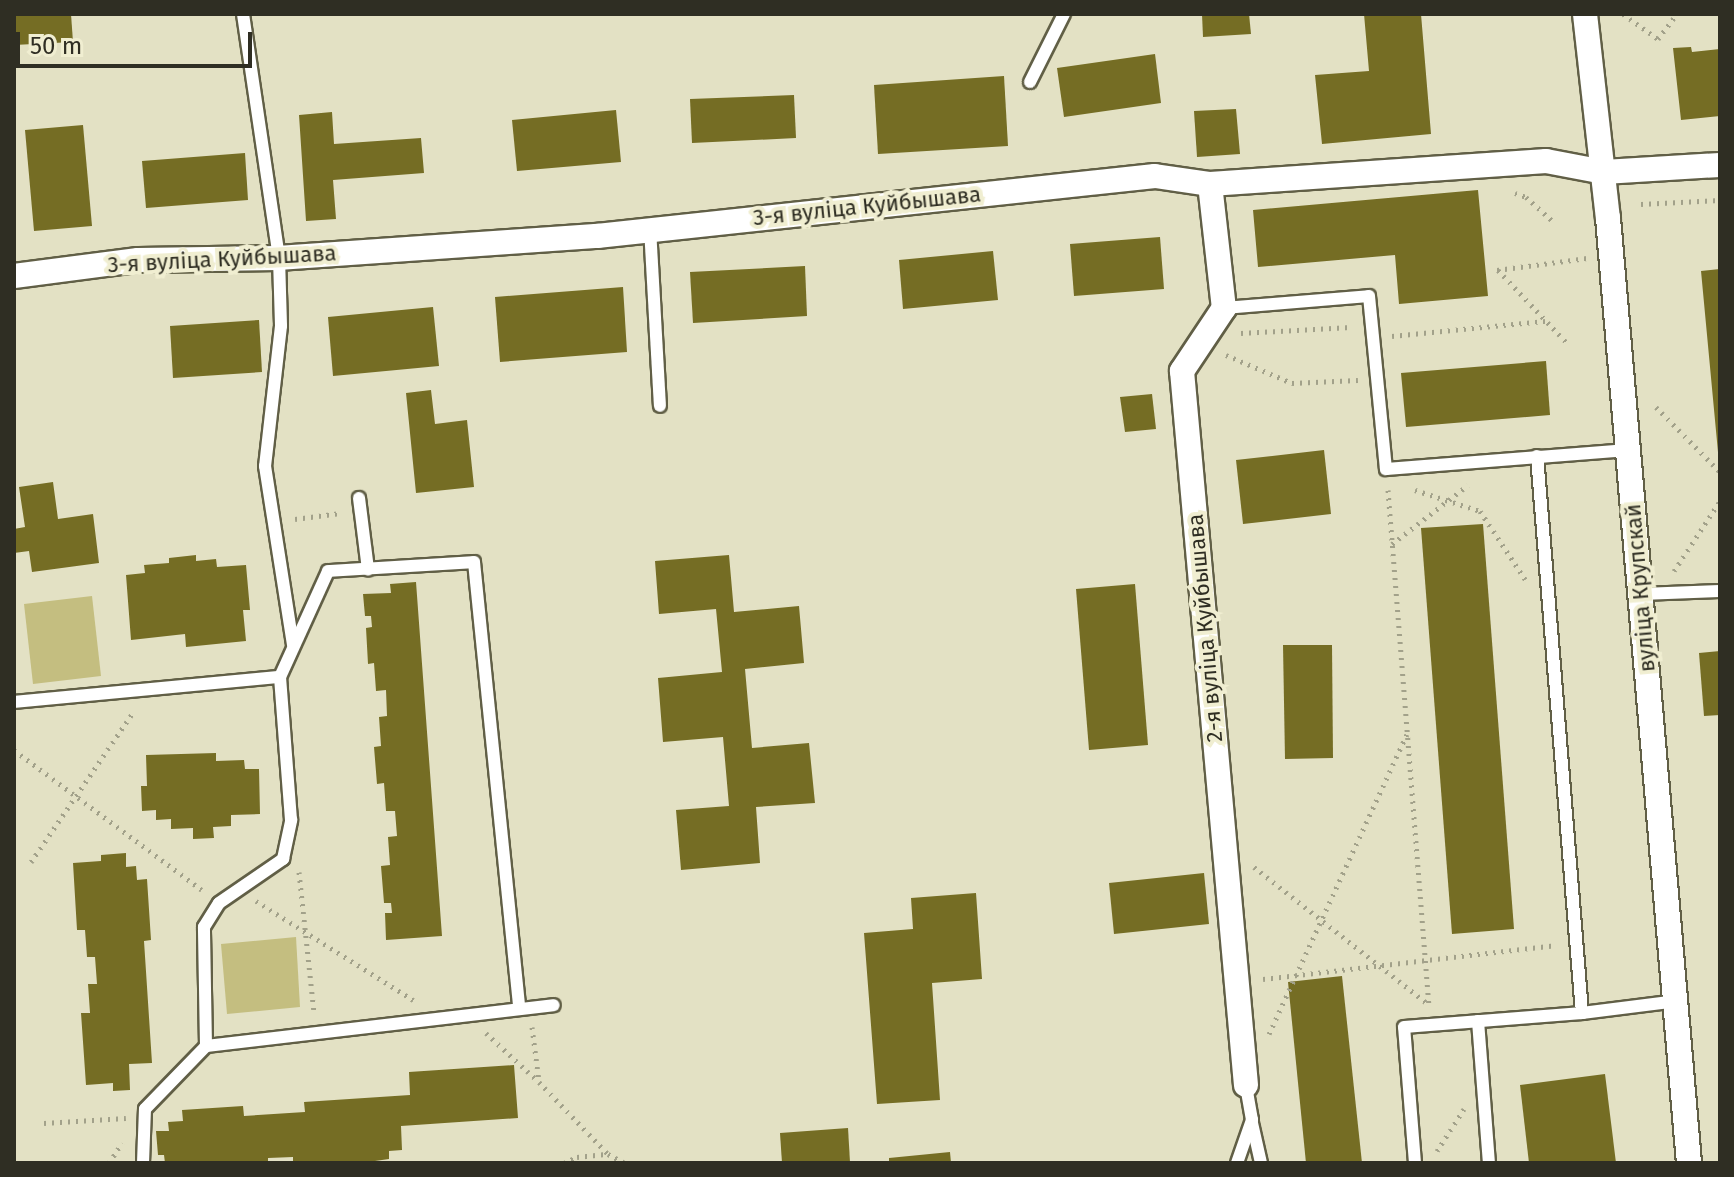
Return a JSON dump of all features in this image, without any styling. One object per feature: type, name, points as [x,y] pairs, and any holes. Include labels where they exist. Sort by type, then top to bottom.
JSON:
[{"type":"street","name":"вуліца Крупскай","points":[[1585,14],[1604,172],[1689,1163]]},
{"type":"street","name":"3-я вуліца Куйбышава","points":[[14,276],[138,260],[279,258],[597,236],[1155,176],[1210,184],[1546,161],[1604,172],[1720,165]]},
{"type":"street","points":[[1210,184],[1224,308]]},
{"type":"street","name":"2-я вуліца Куйбышава","points":[[1224,308],[1182,371],[1246,1085]]},
{"type":"lane","points":[[243,14],[279,258],[281,326],[265,466],[294,647]]},
{"type":"lane","points":[[1030,82],[1064,14]]},
{"type":"lane","points":[[650,228],[660,406]]},
{"type":"lane","points":[[1224,308],[1369,296],[1386,469],[1628,450]]},
{"type":"lane","points":[[1537,456],[1582,1013]]},
{"type":"lane","points":[[360,504],[368,569]]},
{"type":"lane","points":[[206,1046],[204,927],[219,903],[283,859],[291,820],[280,677],[328,571],[474,562],[524,1007]]},
{"type":"lane","points":[[1641,594],[1720,591]]},
{"type":"lane","points":[[14,702],[280,677]]},
{"type":"lane","points":[[1415,1163],[1404,1027],[1582,1013],[1677,1001]]},
{"type":"lane","points":[[143,1163],[145,1109],[206,1046],[554,1005]]},
{"type":"lane","points":[[1478,1021],[1489,1163]]},
{"type":"lane","points":[[1246,1085],[1261,1163]]},
{"type":"lane","points":[[1237,1163],[1252,1120]]},
{"type":"path","points":[[1623,14],[1658,39],[1677,14]]},
{"type":"path","points":[[1481,165],[1490,184],[1526,197],[1555,223]]},
{"type":"path","points":[[1641,204],[1720,200]]},
{"type":"path","points":[[1568,344],[1497,270],[1611,255]]},
{"type":"path","points":[[1199,344],[1251,331],[1372,332],[1546,321]]},
{"type":"path","points":[[1199,344],[1292,383],[1377,379]]},
{"type":"path","points":[[1656,407],[1720,472]]},
{"type":"path","points":[[1392,544],[1500,459]]},
{"type":"path","points":[[1399,485],[1387,481],[1431,1025]]},
{"type":"path","points":[[1412,489],[1480,511],[1550,617]]},
{"type":"path","points":[[1669,579],[1720,501]]},
{"type":"path","points":[[274,521],[360,504]]},
{"type":"path","points":[[31,862],[149,689]]},
{"type":"path","points":[[1265,1044],[1407,733]]},
{"type":"path","points":[[1224,843],[1429,1005]]},
{"type":"path","points":[[307,931],[316,1031]]},
{"type":"path","points":[[1237,982],[1576,943]]},
{"type":"path","points":[[524,1007],[539,1082]]},
{"type":"path","points":[[465,1014],[539,1082],[608,1154],[625,1163]]},
{"type":"path","points":[[44,1123],[139,1117]]},
{"type":"path","points":[[564,1163],[577,1157],[608,1154]]},
{"type":"shaded area","points":[[92,596],[101,676],[33,684],[24,604]]},
{"type":"shaded area","points":[[296,937],[300,1007],[227,1014],[221,944]]},
{"type":"building","points":[[14,14],[71,14],[73,42],[14,45]]},
{"type":"building","points":[[1202,14],[1249,14],[1251,34],[1203,37]]},
{"type":"building","points":[[1364,14],[1421,14],[1431,134],[1322,144],[1315,75],[1369,71]]},
{"type":"building","points":[[1691,47],[1692,52],[1720,49],[1720,116],[1681,120],[1673,48]]},
{"type":"building","points":[[1155,54],[1161,103],[1064,117],[1057,68]]},
{"type":"building","points":[[1004,76],[1008,146],[878,154],[874,85]]},
{"type":"building","points":[[794,95],[796,138],[692,143],[690,99]]},
{"type":"building","points":[[1236,109],[1240,154],[1197,157],[1194,111]]},
{"type":"building","points":[[616,110],[621,162],[517,171],[512,120]]},
{"type":"building","points":[[332,112],[334,144],[421,138],[424,173],[333,180],[336,219],[306,221],[299,115]]},
{"type":"building","points":[[83,125],[92,226],[34,231],[25,130]]},
{"type":"building","points":[[245,153],[248,200],[146,208],[142,161]]},
{"type":"building","points":[[1478,190],[1488,296],[1399,304],[1395,255],[1258,267],[1253,210]]},
{"type":"building","points":[[1160,237],[1164,289],[1074,296],[1070,244]]},
{"type":"building","points":[[993,251],[998,300],[903,309],[899,260]]},
{"type":"building","points":[[805,266],[807,316],[693,323],[690,272]]},
{"type":"building","points":[[1720,269],[1720,451],[1718,452],[1701,271]]},
{"type":"building","points":[[623,287],[627,352],[500,362],[495,297]]},
{"type":"building","points":[[433,307],[439,366],[333,376],[328,317]]},
{"type":"building","points":[[259,320],[262,372],[173,378],[170,326]]},
{"type":"building","points":[[1546,361],[1550,415],[1406,427],[1401,373]]},
{"type":"building","points":[[431,390],[435,424],[467,420],[474,487],[416,493],[406,393]]},
{"type":"building","points":[[1152,394],[1156,429],[1125,432],[1120,397]]},
{"type":"building","points":[[1324,450],[1331,514],[1243,524],[1236,460]]},
{"type":"building","points":[[53,482],[58,519],[93,514],[99,563],[32,572],[29,551],[14,553],[14,529],[25,527],[19,487]]},
{"type":"building","points":[[1483,524],[1514,929],[1452,934],[1421,528]]},
{"type":"building","points":[[196,555],[196,561],[216,559],[217,567],[246,565],[250,610],[243,610],[246,641],[186,647],[185,634],[131,640],[126,575],[145,573],[144,565],[169,563],[169,558]]},
{"type":"building","points":[[729,555],[734,612],[799,606],[804,663],[745,669],[752,748],[809,743],[815,803],[756,807],[760,863],[681,870],[676,810],[729,806],[723,737],[663,742],[658,678],[722,672],[716,609],[659,614],[655,561]]},
{"type":"building","points":[[416,582],[442,936],[386,940],[385,913],[392,913],[391,903],[384,903],[381,866],[390,865],[388,837],[397,836],[395,811],[386,811],[384,783],[377,784],[374,747],[381,746],[379,717],[387,716],[386,690],[376,691],[374,663],[368,664],[366,628],[372,627],[371,616],[365,616],[363,594],[391,593],[390,584]]},
{"type":"building","points":[[1135,584],[1148,745],[1089,750],[1076,589]]},
{"type":"building","points":[[1283,645],[1332,645],[1333,758],[1285,759]]},
{"type":"building","points":[[1720,651],[1720,715],[1704,716],[1699,653]]},
{"type":"building","points":[[216,753],[216,761],[244,760],[245,769],[259,769],[260,814],[231,815],[231,826],[213,827],[214,838],[193,839],[193,828],[171,829],[171,819],[156,820],[156,810],[142,811],[141,786],[147,786],[146,755]]},
{"type":"building","points":[[126,853],[126,867],[136,866],[137,880],[147,879],[151,940],[144,941],[152,1063],[129,1064],[130,1090],[113,1091],[113,1083],[86,1085],[81,1013],[90,1013],[88,984],[97,984],[95,957],[87,957],[85,930],[77,930],[73,863],[101,861],[101,855]]},
{"type":"building","points":[[1204,873],[1209,924],[1114,934],[1109,883]]},
{"type":"building","points":[[976,893],[982,979],[932,983],[940,1100],[877,1104],[864,933],[913,929],[911,898]]},
{"type":"building","points":[[1342,976],[1362,1163],[1306,1163],[1288,982]]},
{"type":"building","points":[[514,1065],[518,1118],[401,1126],[402,1150],[389,1151],[389,1159],[361,1163],[293,1163],[293,1157],[268,1158],[268,1163],[165,1163],[164,1155],[158,1155],[156,1131],[169,1131],[168,1122],[183,1121],[182,1110],[243,1106],[244,1116],[305,1112],[304,1102],[410,1095],[409,1072]]},
{"type":"building","points":[[1605,1074],[1616,1163],[1529,1163],[1520,1085]]},
{"type":"building","points":[[848,1128],[850,1162],[782,1163],[780,1133]]},
{"type":"building","points":[[950,1152],[951,1163],[889,1163],[889,1158]]}]
